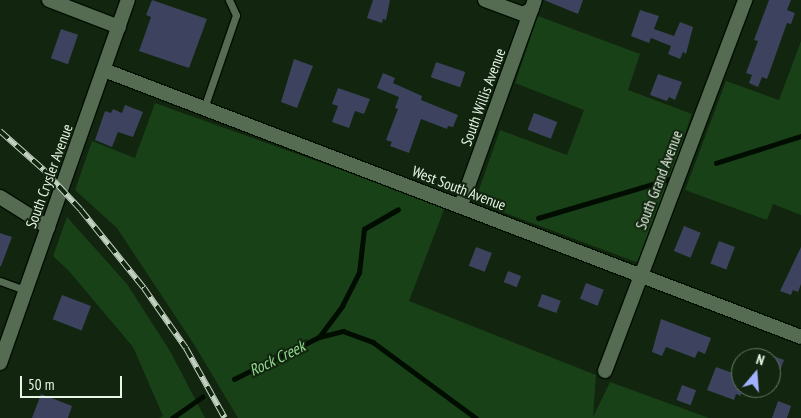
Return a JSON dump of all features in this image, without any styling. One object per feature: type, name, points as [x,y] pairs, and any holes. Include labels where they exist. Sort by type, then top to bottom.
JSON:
[{"type":"street","points":[[49,0],[119,27]]},
{"type":"street","name":"South Crysler Avenue","points":[[0,361],[128,0]]},
{"type":"street","points":[[485,0],[522,14],[534,4]]},
{"type":"street","name":"South Grand Avenue","points":[[606,371],[745,0]]},
{"type":"street","name":"South Willis Avenue","points":[[461,205],[534,4]]},
{"type":"street","name":"West South Avenue","points":[[104,70],[461,205],[640,277],[801,337]]},
{"type":"street","points":[[0,197],[48,226]]},
{"type":"lane","points":[[204,108],[236,15],[229,0]]},
{"type":"lane","points":[[0,281],[25,290]]},
{"type":"green space","points":[[538,16],[640,54],[628,90],[692,114],[643,258],[636,262],[481,204],[476,198],[500,130],[567,155],[584,110],[515,83]]},
{"type":"green space","points":[[801,41],[801,215],[773,204],[767,220],[685,190],[726,81],[779,100]]},
{"type":"green space","points":[[155,103],[445,207],[409,301],[596,375],[593,417],[610,382],[709,418],[238,418],[195,346],[117,228],[75,190],[92,141],[135,158]]},
{"type":"green space","points":[[67,217],[127,284],[170,351],[205,418],[159,418],[163,416],[133,347],[69,271],[53,256]]},
{"type":"building","points":[[152,0],[207,19],[189,68],[139,51],[151,17],[146,15]]},
{"type":"building","points":[[373,0],[390,0],[386,20],[383,19],[382,23],[367,18]]},
{"type":"building","points":[[544,0],[583,0],[578,14]]},
{"type":"building","points":[[769,0],[791,0],[787,10],[795,13],[791,24],[787,23],[767,79],[762,77],[758,87],[749,83],[752,75],[746,73],[758,41],[754,40]]},
{"type":"building","points":[[640,10],[659,16],[654,29],[674,36],[680,22],[693,27],[686,54],[683,52],[680,59],[668,54],[671,46],[651,38],[649,43],[631,36]]},
{"type":"building","points":[[61,29],[78,35],[68,64],[51,58]]},
{"type":"building","points":[[294,59],[313,66],[297,108],[281,102]]},
{"type":"building","points":[[436,62],[465,72],[460,87],[431,77]]},
{"type":"building","points":[[383,73],[395,78],[393,83],[422,96],[421,100],[458,115],[453,127],[448,126],[447,129],[421,119],[409,153],[390,146],[392,142],[386,140],[398,109],[395,108],[399,97],[377,88]]},
{"type":"building","points":[[658,74],[682,82],[675,100],[669,97],[667,101],[650,95]]},
{"type":"building","points":[[338,88],[370,99],[364,114],[355,111],[349,128],[332,122],[338,106],[332,104]]},
{"type":"building","points":[[125,105],[143,112],[133,137],[118,132],[112,147],[95,140],[105,111],[111,113],[113,109],[122,113]]},
{"type":"building","points":[[534,113],[557,122],[551,139],[528,130]]},
{"type":"building","points":[[684,226],[701,233],[691,258],[674,251]]},
{"type":"building","points":[[0,233],[12,237],[1,266],[0,266]]},
{"type":"building","points":[[719,241],[735,247],[726,269],[710,263]]},
{"type":"building","points":[[476,247],[492,253],[485,272],[469,266]]},
{"type":"building","points":[[801,247],[801,284],[798,292],[793,290],[791,295],[780,291]]},
{"type":"building","points":[[508,271],[521,276],[517,287],[504,282]]},
{"type":"building","points":[[586,283],[604,290],[598,306],[580,299]]},
{"type":"building","points":[[542,294],[561,301],[556,313],[538,306]]},
{"type":"building","points":[[62,295],[91,306],[82,330],[53,319]]},
{"type":"building","points":[[661,319],[711,338],[705,354],[698,351],[695,358],[666,347],[662,356],[652,352]]},
{"type":"building","points":[[716,367],[731,372],[731,398],[735,398],[734,400],[707,390]]},
{"type":"building","points":[[682,385],[696,390],[691,405],[677,400]]},
{"type":"building","points":[[41,394],[72,406],[68,418],[32,418]]},
{"type":"building","points":[[778,401],[791,406],[787,418],[772,418]]},
{"type":"waterway","points":[[716,163],[801,136]]},
{"type":"waterway","points":[[538,218],[673,178]]},
{"type":"waterway","points":[[319,337],[342,306],[359,273],[364,229],[398,209]]},
{"type":"waterway","points":[[234,379],[319,337],[343,331],[373,342],[476,418]]},
{"type":"waterway","name":"Rock Creek","points":[[172,418],[202,397]]},
{"type":"railway","points":[[0,131],[44,170],[81,210],[144,288],[186,348],[225,418]]}]
